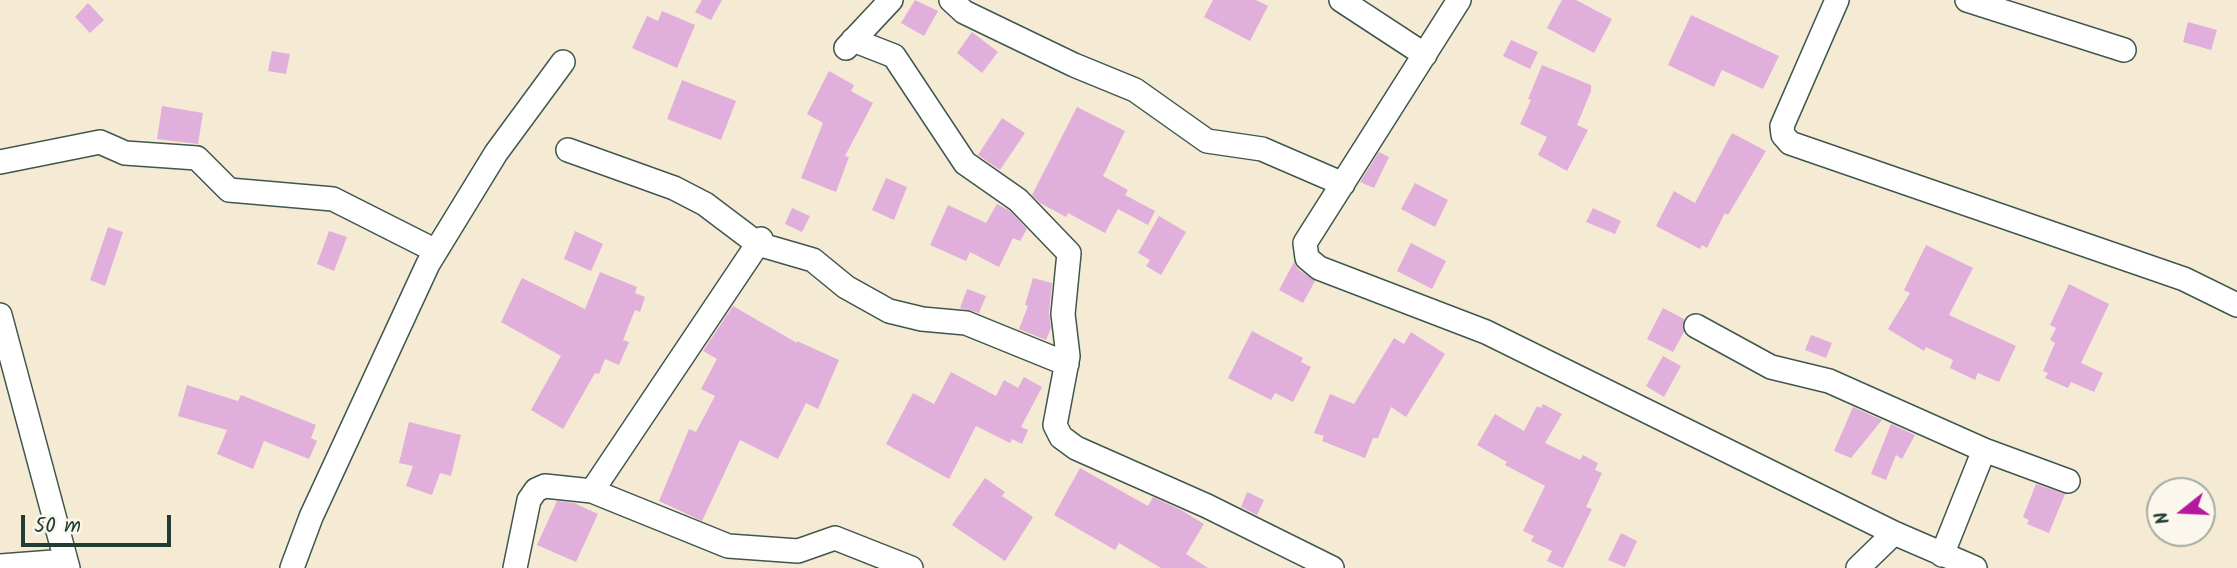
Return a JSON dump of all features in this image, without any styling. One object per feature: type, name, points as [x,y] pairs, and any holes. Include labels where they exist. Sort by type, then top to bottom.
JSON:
[{"type":"street","points":[[891,0],[849,44],[894,56],[965,163],[1018,200],[1069,253],[1063,314],[1068,356],[1055,425],[1061,437],[1076,448],[1206,506],[1328,567]]},
{"type":"street","points":[[951,0],[964,12],[1074,65],[1135,90],[1207,142],[1262,149],[1343,184]]},
{"type":"street","points":[[1341,0],[1425,55]]},
{"type":"street","points":[[1459,0],[1305,243],[1307,258],[1319,268],[1486,332],[1894,533],[1975,568]]},
{"type":"street","points":[[1836,0],[1782,126],[1783,135],[1790,143],[2184,279],[2237,305]]},
{"type":"street","points":[[1967,0],[2124,50]]},
{"type":"street","points":[[292,568],[312,517],[436,251],[496,153],[563,62]]},
{"type":"street","points":[[0,162],[100,142],[125,153],[197,158],[229,190],[333,200],[436,251]]},
{"type":"street","points":[[568,150],[674,188],[705,204],[759,242],[813,260],[846,287],[889,311],[922,319],[966,323],[1067,364]]},
{"type":"street","points":[[592,491],[759,242]]},
{"type":"street","points":[[0,315],[6,358],[67,564],[0,566]]},
{"type":"street","points":[[1696,326],[1771,367],[1829,381],[1984,450],[2068,481]]},
{"type":"street","points":[[1942,555],[1984,450]]},
{"type":"street","points":[[515,568],[529,500],[536,490],[545,486],[592,491],[729,546],[798,551],[835,538],[911,568]]},
{"type":"street","points":[[1858,568],[1894,533]]},
{"type":"building","points":[[702,0],[722,0],[711,20],[695,12]]},
{"type":"building","points":[[915,0],[938,11],[924,36],[901,23]]},
{"type":"building","points":[[1213,0],[1256,0],[1268,6],[1250,41],[1204,17]]},
{"type":"building","points":[[1562,0],[1576,0],[1612,19],[1594,53],[1547,28]]},
{"type":"building","points":[[88,3],[104,20],[90,33],[75,17]]},
{"type":"building","points":[[662,11],[695,25],[677,68],[632,48],[647,16],[658,21]]},
{"type":"building","points":[[1691,15],[1779,56],[1763,89],[1722,70],[1714,87],[1668,65]]},
{"type":"building","points":[[2188,22],[2217,30],[2211,50],[2183,42]]},
{"type":"building","points":[[972,32],[998,52],[982,73],[957,53]]},
{"type":"building","points":[[1511,40],[1538,52],[1530,69],[1503,56]]},
{"type":"building","points":[[272,51],[290,54],[286,74],[268,71]]},
{"type":"building","points":[[1542,65],[1591,85],[1577,125],[1588,130],[1567,171],[1538,155],[1547,137],[1520,124]]},
{"type":"building","points":[[829,71],[854,85],[851,91],[873,103],[845,156],[849,157],[836,192],[801,178],[823,123],[807,114]]},
{"type":"building","points":[[682,80],[736,101],[721,140],[667,119]]},
{"type":"building","points":[[162,106],[203,113],[198,144],[157,139]]},
{"type":"building","points":[[1077,107],[1125,131],[1103,176],[1128,190],[1125,195],[1155,211],[1148,225],[1118,209],[1105,233],[1068,213],[1066,217],[1040,203],[1032,195]]},
{"type":"building","points":[[1002,118],[1025,133],[1000,170],[978,155]]},
{"type":"building","points":[[1732,133],[1766,151],[1728,215],[1725,213],[1707,248],[1702,245],[1700,249],[1656,226],[1674,191],[1695,203]]},
{"type":"building","points":[[1379,152],[1389,157],[1374,188],[1360,182]]},
{"type":"building","points":[[886,178],[907,187],[894,220],[872,210]]},
{"type":"building","points":[[1415,183],[1448,200],[1435,227],[1401,209]]},
{"type":"building","points":[[997,204],[1010,211],[1027,229],[1020,241],[1013,238],[999,267],[970,252],[966,261],[930,245],[948,205],[986,223]]},
{"type":"building","points":[[792,208],[810,216],[802,232],[785,224]]},
{"type":"building","points":[[1593,208],[1621,221],[1615,234],[1586,222]]},
{"type":"building","points":[[1159,216],[1186,232],[1161,275],[1146,266],[1150,260],[1138,253]]},
{"type":"building","points":[[108,227],[123,232],[105,286],[90,280]]},
{"type":"building","points":[[329,231],[347,237],[334,271],[317,264]]},
{"type":"building","points":[[575,231],[603,244],[591,271],[564,259]]},
{"type":"building","points":[[1411,243],[1446,261],[1432,289],[1397,271]]},
{"type":"building","points":[[1926,245],[1973,268],[1949,315],[2016,346],[1999,382],[1978,373],[1975,380],[1950,368],[1953,360],[1926,347],[1924,351],[1888,329],[1910,293],[1904,290]]},
{"type":"building","points":[[1294,262],[1298,269],[1315,281],[1303,303],[1279,290]]},
{"type":"building","points":[[600,272],[637,287],[635,293],[645,297],[640,312],[635,310],[623,340],[629,342],[619,365],[605,359],[599,374],[595,373],[563,429],[531,410],[561,356],[501,322],[522,278],[585,309]]},
{"type":"building","points":[[1033,278],[1052,283],[1049,313],[1051,328],[1046,340],[1019,329],[1028,306],[1025,305]]},
{"type":"building","points":[[2069,284],[2109,304],[2081,363],[2103,373],[2094,392],[2071,382],[2068,388],[2045,378],[2048,373],[2043,371],[2055,343],[2050,340],[2056,328],[2050,325]]},
{"type":"building","points":[[967,289],[986,296],[979,313],[960,308]]},
{"type":"building","points":[[733,306],[797,343],[839,360],[818,409],[806,403],[778,459],[740,440],[702,521],[659,501],[689,429],[696,432],[715,396],[701,389],[717,359],[703,351]]},
{"type":"building","points":[[1663,308],[1684,319],[1684,332],[1673,352],[1647,339]]},
{"type":"building","points":[[1252,331],[1303,358],[1301,362],[1311,367],[1293,402],[1275,393],[1271,400],[1228,378]]},
{"type":"building","points":[[1411,332],[1445,354],[1406,417],[1391,407],[1378,438],[1373,438],[1365,458],[1322,441],[1324,436],[1314,433],[1330,394],[1354,404],[1394,338],[1404,344]]},
{"type":"building","points":[[1811,335],[1832,343],[1826,358],[1805,350]]},
{"type":"building","points":[[1663,356],[1681,366],[1664,397],[1646,386]]},
{"type":"building","points":[[951,372],[996,396],[1004,380],[1018,388],[1024,377],[1042,387],[1021,427],[1028,430],[1022,444],[1012,439],[1010,443],[976,426],[949,479],[886,444],[913,393],[934,404]]},
{"type":"building","points":[[187,385],[238,401],[241,395],[316,425],[311,438],[317,441],[309,459],[264,441],[253,469],[217,454],[227,430],[178,416]]},
{"type":"building","points":[[1543,404],[1562,414],[1545,443],[1580,460],[1583,455],[1598,463],[1595,470],[1602,473],[1586,507],[1592,509],[1563,568],[1547,561],[1552,551],[1531,541],[1534,536],[1523,531],[1545,486],[1505,465],[1507,462],[1477,445],[1495,414],[1524,431],[1537,406],[1541,408]]},
{"type":"building","points":[[1853,407],[1882,420],[1851,458],[1834,451]]},
{"type":"building","points":[[409,422],[461,435],[451,476],[440,473],[432,495],[406,486],[413,466],[399,463]]},
{"type":"building","points":[[1891,424],[1915,435],[1902,459],[1896,455],[1886,480],[1871,474]]},
{"type":"building","points":[[1080,468],[1148,506],[1153,497],[1204,524],[1186,554],[1208,568],[1161,568],[1119,543],[1115,550],[1054,515]]},
{"type":"building","points":[[985,478],[1005,492],[1002,496],[1033,517],[1005,561],[952,525]]},
{"type":"building","points":[[2036,484],[2065,494],[2049,533],[2027,524],[2029,520],[2023,517]]},
{"type":"building","points":[[1247,492],[1264,500],[1257,515],[1241,507]]},
{"type":"building","points":[[557,501],[574,503],[598,514],[576,562],[537,545]]},
{"type":"building","points":[[1621,533],[1637,541],[1625,567],[1608,560]]}]
